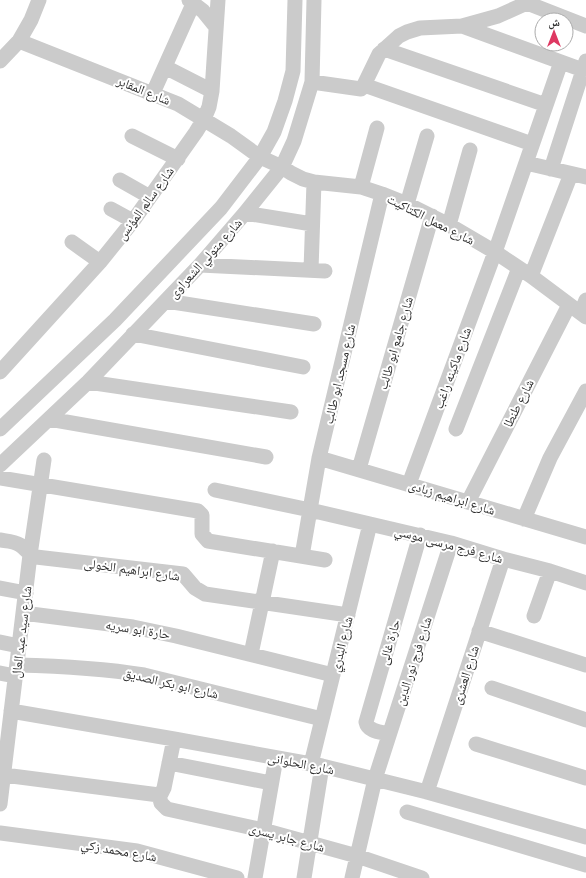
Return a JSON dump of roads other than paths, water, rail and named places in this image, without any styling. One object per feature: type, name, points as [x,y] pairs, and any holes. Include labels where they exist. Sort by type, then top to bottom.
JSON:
[{"type":"street","points":[[0,61],[19,41],[31,20],[39,0]]},
{"type":"street","name":"شارع سالم المؤنس","points":[[0,372],[100,262],[134,221],[204,119],[212,91],[218,0]]},
{"type":"street","name":"شارع متولي الشعراوى","points":[[0,429],[120,315],[221,208],[260,157],[274,132],[285,101],[293,71],[295,0]]},
{"type":"street","name":"شارع متولي الشعراوى","points":[[0,465],[88,382],[166,301],[200,265],[282,167],[294,141],[312,82],[314,0]]},
{"type":"street","points":[[153,93],[191,2],[203,11],[216,27]]},
{"type":"street","points":[[312,82],[361,89],[374,61],[379,54],[399,36],[420,28],[462,26],[498,16],[529,2],[586,26]]},
{"type":"street","points":[[462,26],[561,62],[585,65],[551,168]]},
{"type":"street","name":"شارع المقابر","points":[[19,41],[178,104],[231,136],[260,157]]},
{"type":"street","points":[[384,49],[546,105]]},
{"type":"street","name":"شارع ماكينه راغب","points":[[409,484],[495,252],[561,62]]},
{"type":"street","points":[[164,67],[212,91]]},
{"type":"street","points":[[364,85],[532,144]]},
{"type":"street","points":[[361,187],[377,128]]},
{"type":"street","points":[[132,136],[178,159]]},
{"type":"street","points":[[407,204],[427,136]]},
{"type":"street","points":[[449,225],[470,150]]},
{"type":"street","name":"شارع معمل الكتاكيت","points":[[260,157],[282,167],[291,173],[314,182],[361,187],[407,204],[449,225],[495,252],[525,272],[569,305],[584,310]]},
{"type":"street","points":[[526,163],[586,177]]},
{"type":"street","points":[[456,429],[525,272],[571,174]]},
{"type":"street","points":[[120,180],[150,197]]},
{"type":"street","points":[[200,265],[318,271],[312,224],[314,182]]},
{"type":"street","name":"شارع مسجد ابو طالب","points":[[302,556],[319,458],[382,194]]},
{"type":"street","points":[[111,209],[134,221]]},
{"type":"street","points":[[245,213],[312,224]]},
{"type":"street","name":"شارع جامع ابو طالب","points":[[359,469],[432,216]]},
{"type":"street","points":[[72,242],[100,262]]},
{"type":"street","points":[[166,301],[314,324]]},
{"type":"street","name":"شارع طنطا","points":[[468,502],[569,305]]},
{"type":"street","points":[[133,334],[304,367]]},
{"type":"street","points":[[88,382],[291,412]]},
{"type":"street","points":[[524,519],[550,458],[586,391]]},
{"type":"street","points":[[50,418],[266,457]]},
{"type":"street","name":"شارع ابراهيم زبادى","points":[[319,458],[524,519],[585,533]]},
{"type":"street","name":"شارع سيد عبد العال","points":[[0,804],[4,733],[11,711],[30,555],[44,460]]},
{"type":"street","points":[[0,478],[196,510],[202,515],[202,534],[208,541],[325,560]]},
{"type":"street","name":"شارع فرج مرسى موسي","points":[[215,490],[420,535],[550,571],[586,583]]},
{"type":"street","name":"شارع البدري","points":[[304,878],[322,719],[370,524]]},
{"type":"street","name":"حارة غالى","points":[[389,734],[369,729],[366,726],[366,722],[420,535]]},
{"type":"street","points":[[0,540],[16,542],[30,555]]},
{"type":"street","name":"شارع فرج نور الدين","points":[[352,878],[375,779],[451,543]]},
{"type":"street","points":[[251,654],[273,551]]},
{"type":"street","name":"شارع ابراهيم الخولى","points":[[30,555],[36,557],[177,573],[182,574],[195,588],[205,594],[348,615]]},
{"type":"street","name":"شارع العشرى","points":[[427,792],[503,559]]},
{"type":"street","points":[[534,616],[550,571]]},
{"type":"street","points":[[0,588],[26,593]]},
{"type":"street","name":"حارة ابو سريه","points":[[23,613],[133,627],[182,637],[333,675]]},
{"type":"street","points":[[479,631],[586,665]]},
{"type":"street","points":[[0,642],[19,646]]},
{"type":"street","name":"شارع ابو بكر الصديق","points":[[0,673],[16,670],[71,667],[119,671],[144,675],[322,719]]},
{"type":"street","points":[[492,688],[586,720]]},
{"type":"street","name":"شارع الحلوانى","points":[[11,711],[174,738],[317,765],[427,792],[586,837]]},
{"type":"street","points":[[2,784],[159,795],[164,788],[174,738]]},
{"type":"street","points":[[476,744],[586,778]]},
{"type":"street","points":[[255,878],[276,758]]},
{"type":"street","points":[[169,763],[271,783]]},
{"type":"street","name":"شارع جابر يسرى","points":[[159,795],[161,803],[167,809],[263,830],[357,856],[422,878]]},
{"type":"street","points":[[407,812],[586,866],[579,878]]},
{"type":"street","name":"شارع محمد زكي","points":[[0,833],[137,851],[237,878]]}]
